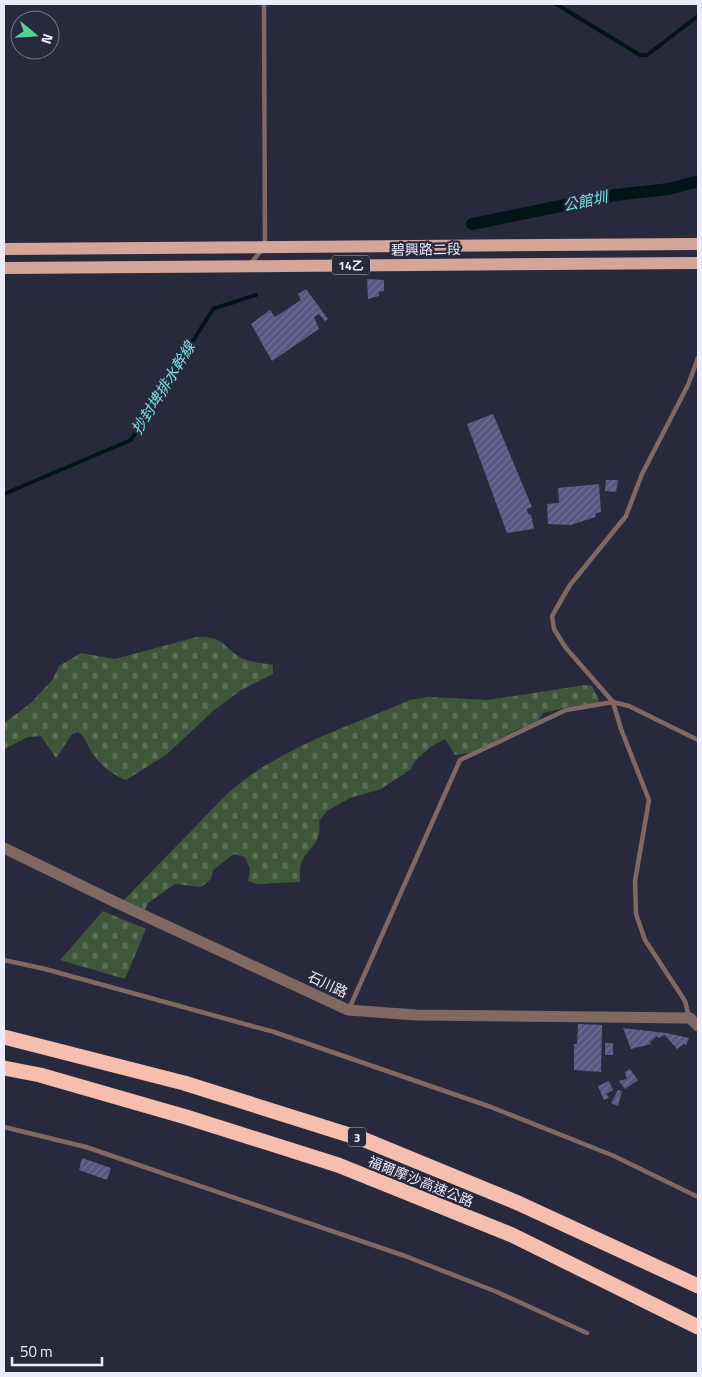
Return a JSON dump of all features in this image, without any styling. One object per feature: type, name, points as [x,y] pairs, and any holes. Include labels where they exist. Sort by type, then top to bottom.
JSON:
[{"type":"highway","name":"福爾摩沙高速公路","points":[[4,1037],[38,1044],[184,1083],[365,1140],[518,1203],[696,1285]]},
{"type":"highway","name":"福爾摩沙高速公路","points":[[4,1068],[40,1075],[338,1165],[512,1234],[698,1327]]},
{"type":"main road","name":"碧興路二段","points":[[4,249],[698,244]]},
{"type":"main road","name":"碧興路二段","points":[[4,268],[698,263]]},
{"type":"street","name":"石川路","points":[[4,848],[114,902],[348,1010],[416,1015],[694,1022]]},
{"type":"lane","points":[[249,266],[265,246],[264,4]]},
{"type":"lane","points":[[694,1022],[685,1001],[645,940],[636,914],[635,882],[649,800],[621,729],[613,702],[566,648],[554,629],[552,616],[570,585],[626,516],[642,474],[688,385],[698,358]]},
{"type":"lane","points":[[348,1010],[460,760],[566,710],[613,702],[618,702],[645,713],[698,740]]},
{"type":"lane","points":[[4,960],[45,969],[274,1032],[491,1108],[614,1156],[698,1197]]},
{"type":"lane","points":[[4,1127],[86,1147],[404,1256],[497,1292],[586,1333]]},
{"type":"green space","points":[[197,637],[217,640],[245,660],[273,665],[273,674],[241,690],[213,711],[166,755],[126,780],[100,763],[78,732],[72,734],[56,758],[41,736],[28,737],[4,749],[4,723],[31,703],[53,679],[59,666],[81,653],[115,659]]},
{"type":"green space","points":[[585,685],[592,686],[599,700],[598,703],[573,706],[543,713],[538,722],[516,730],[474,752],[455,755],[445,739],[432,746],[415,761],[411,769],[381,789],[350,798],[327,811],[319,821],[319,834],[315,843],[301,863],[300,882],[256,884],[248,881],[250,869],[245,857],[234,854],[213,870],[211,879],[201,887],[175,884],[148,903],[144,912],[120,904],[227,794],[268,764],[314,740],[410,700],[427,697],[488,700]]},
{"type":"green space","points":[[103,911],[146,929],[125,979],[60,960]]},
{"type":"building","points":[[367,279],[384,280],[384,291],[379,292],[379,296],[368,299]]},
{"type":"building","points":[[306,289],[328,319],[325,321],[319,314],[314,317],[319,329],[272,361],[251,324],[270,310],[275,317],[301,300],[298,294]]},
{"type":"building","points":[[493,414],[532,507],[527,509],[528,514],[531,515],[534,529],[507,533],[467,424]]},
{"type":"building","points":[[606,480],[618,480],[616,492],[605,491]]},
{"type":"building","points":[[599,484],[601,512],[596,513],[595,517],[571,525],[548,524],[547,504],[559,503],[558,488]]},
{"type":"building","points":[[578,1024],[602,1025],[601,1072],[574,1070],[574,1044],[577,1044]]},
{"type":"building","points":[[623,1028],[689,1038],[686,1045],[684,1044],[677,1049],[665,1035],[659,1038],[657,1036],[650,1042],[651,1044],[631,1049]]},
{"type":"building","points":[[605,1043],[613,1043],[613,1055],[605,1055]]},
{"type":"building","points":[[630,1069],[638,1080],[625,1089],[619,1081],[627,1079],[625,1072]]},
{"type":"building","points":[[609,1081],[613,1090],[606,1094],[609,1098],[604,1100],[598,1086]]},
{"type":"building","points":[[618,1090],[622,1091],[618,1106],[611,1103]]},
{"type":"building","points":[[82,1158],[111,1168],[107,1180],[79,1170]]},
{"type":"waterway","points":[[556,4],[640,55],[647,55],[698,16]]},
{"type":"waterway","name":"公館圳","points":[[472,224],[615,195],[669,189],[698,181]]},
{"type":"waterway","name":"抄封埤排水幹線","points":[[4,494],[131,440],[213,309],[256,295]]}]
